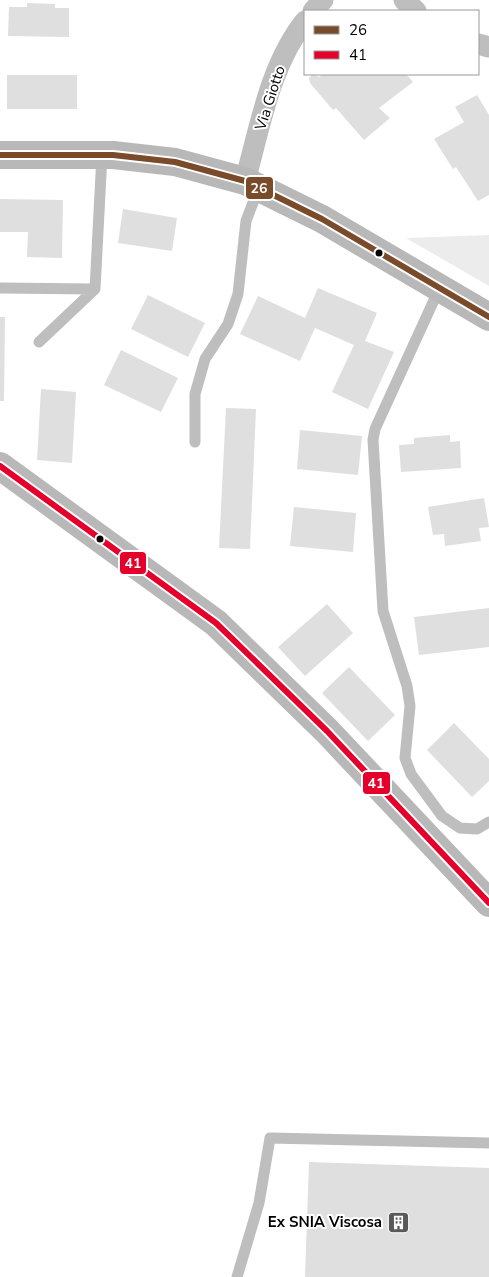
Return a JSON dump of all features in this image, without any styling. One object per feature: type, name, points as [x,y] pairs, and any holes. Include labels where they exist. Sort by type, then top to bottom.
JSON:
[{"type":"main road","points":[[0,155],[102,155],[175,162],[252,184],[322,219],[489,316]]},
{"type":"main road","points":[[0,466],[216,622],[327,731],[489,903]]},
{"type":"street","points":[[314,10],[323,0]]},
{"type":"street","points":[[404,0],[415,10]]},
{"type":"street","name":"Via Giotto","points":[[252,184],[271,89],[291,42],[304,22]]},
{"type":"lane","points":[[39,342],[95,290],[102,155]]},
{"type":"lane","points":[[195,442],[196,394],[205,359],[228,324],[238,294],[252,184]]},
{"type":"lane","points":[[440,287],[375,429],[373,440],[383,611],[407,686],[410,706],[405,758],[410,774],[442,816],[460,828],[477,829],[489,822]]},
{"type":"lane","points":[[0,288],[95,290]]},
{"type":"lane","points":[[237,1277],[259,1203],[270,1138],[489,1143]]},
{"type":"shaded area","points":[[489,235],[489,286],[406,238]]},
{"type":"building","points":[[27,3],[55,4],[55,8],[69,8],[69,37],[8,36],[9,7],[27,7]]},
{"type":"building","points":[[7,75],[77,75],[77,109],[7,109]]},
{"type":"building","points":[[312,75],[319,77],[322,75],[407,75],[413,82],[379,108],[390,118],[364,140],[336,108],[333,110],[310,83],[309,78]]},
{"type":"building","points":[[477,95],[489,115],[489,195],[478,201],[456,167],[453,169],[434,139],[464,122],[455,107]]},
{"type":"building","points":[[0,199],[63,200],[62,258],[27,257],[28,232],[0,232]]},
{"type":"building","points":[[123,209],[177,218],[172,251],[118,243]]},
{"type":"building","points":[[318,288],[377,313],[365,341],[394,352],[368,409],[332,392],[354,345],[315,328],[300,361],[240,334],[258,296],[305,318]]},
{"type":"building","points":[[148,295],[205,323],[188,357],[131,329]]},
{"type":"building","points":[[0,317],[5,317],[4,401],[0,401]]},
{"type":"building","points":[[121,350],[178,378],[161,412],[104,385]]},
{"type":"building","points":[[41,389],[76,392],[72,463],[37,460]]},
{"type":"building","points":[[226,408],[256,409],[250,549],[219,548]]},
{"type":"building","points":[[300,430],[362,436],[358,475],[297,469]]},
{"type":"building","points":[[450,435],[450,442],[460,441],[461,468],[401,472],[399,445],[414,444],[414,438]]},
{"type":"building","points":[[484,498],[489,527],[479,528],[481,541],[445,546],[444,534],[433,535],[428,507]]},
{"type":"building","points":[[294,507],[356,513],[353,552],[290,546]]},
{"type":"building","points":[[327,604],[353,633],[305,676],[278,647]]},
{"type":"building","points":[[489,608],[489,647],[419,655],[414,617]]},
{"type":"building","points":[[349,667],[395,715],[368,741],[322,693]]},
{"type":"building","points":[[454,723],[489,759],[489,781],[472,797],[427,750]]},
{"type":"building","name":"Ex SNIA Viscosa","points":[[309,1162],[489,1168],[489,1277],[305,1277]]},
{"type":"transit line","name":"26","points":[[0,155],[113,155],[175,162],[245,181],[322,219],[489,317]]},
{"type":"transit line","name":"41","points":[[0,466],[216,623],[327,731],[489,903]]},
{"type":"place","name":"Ex SNIA Viscosa","points":[[398,1222]]}]
